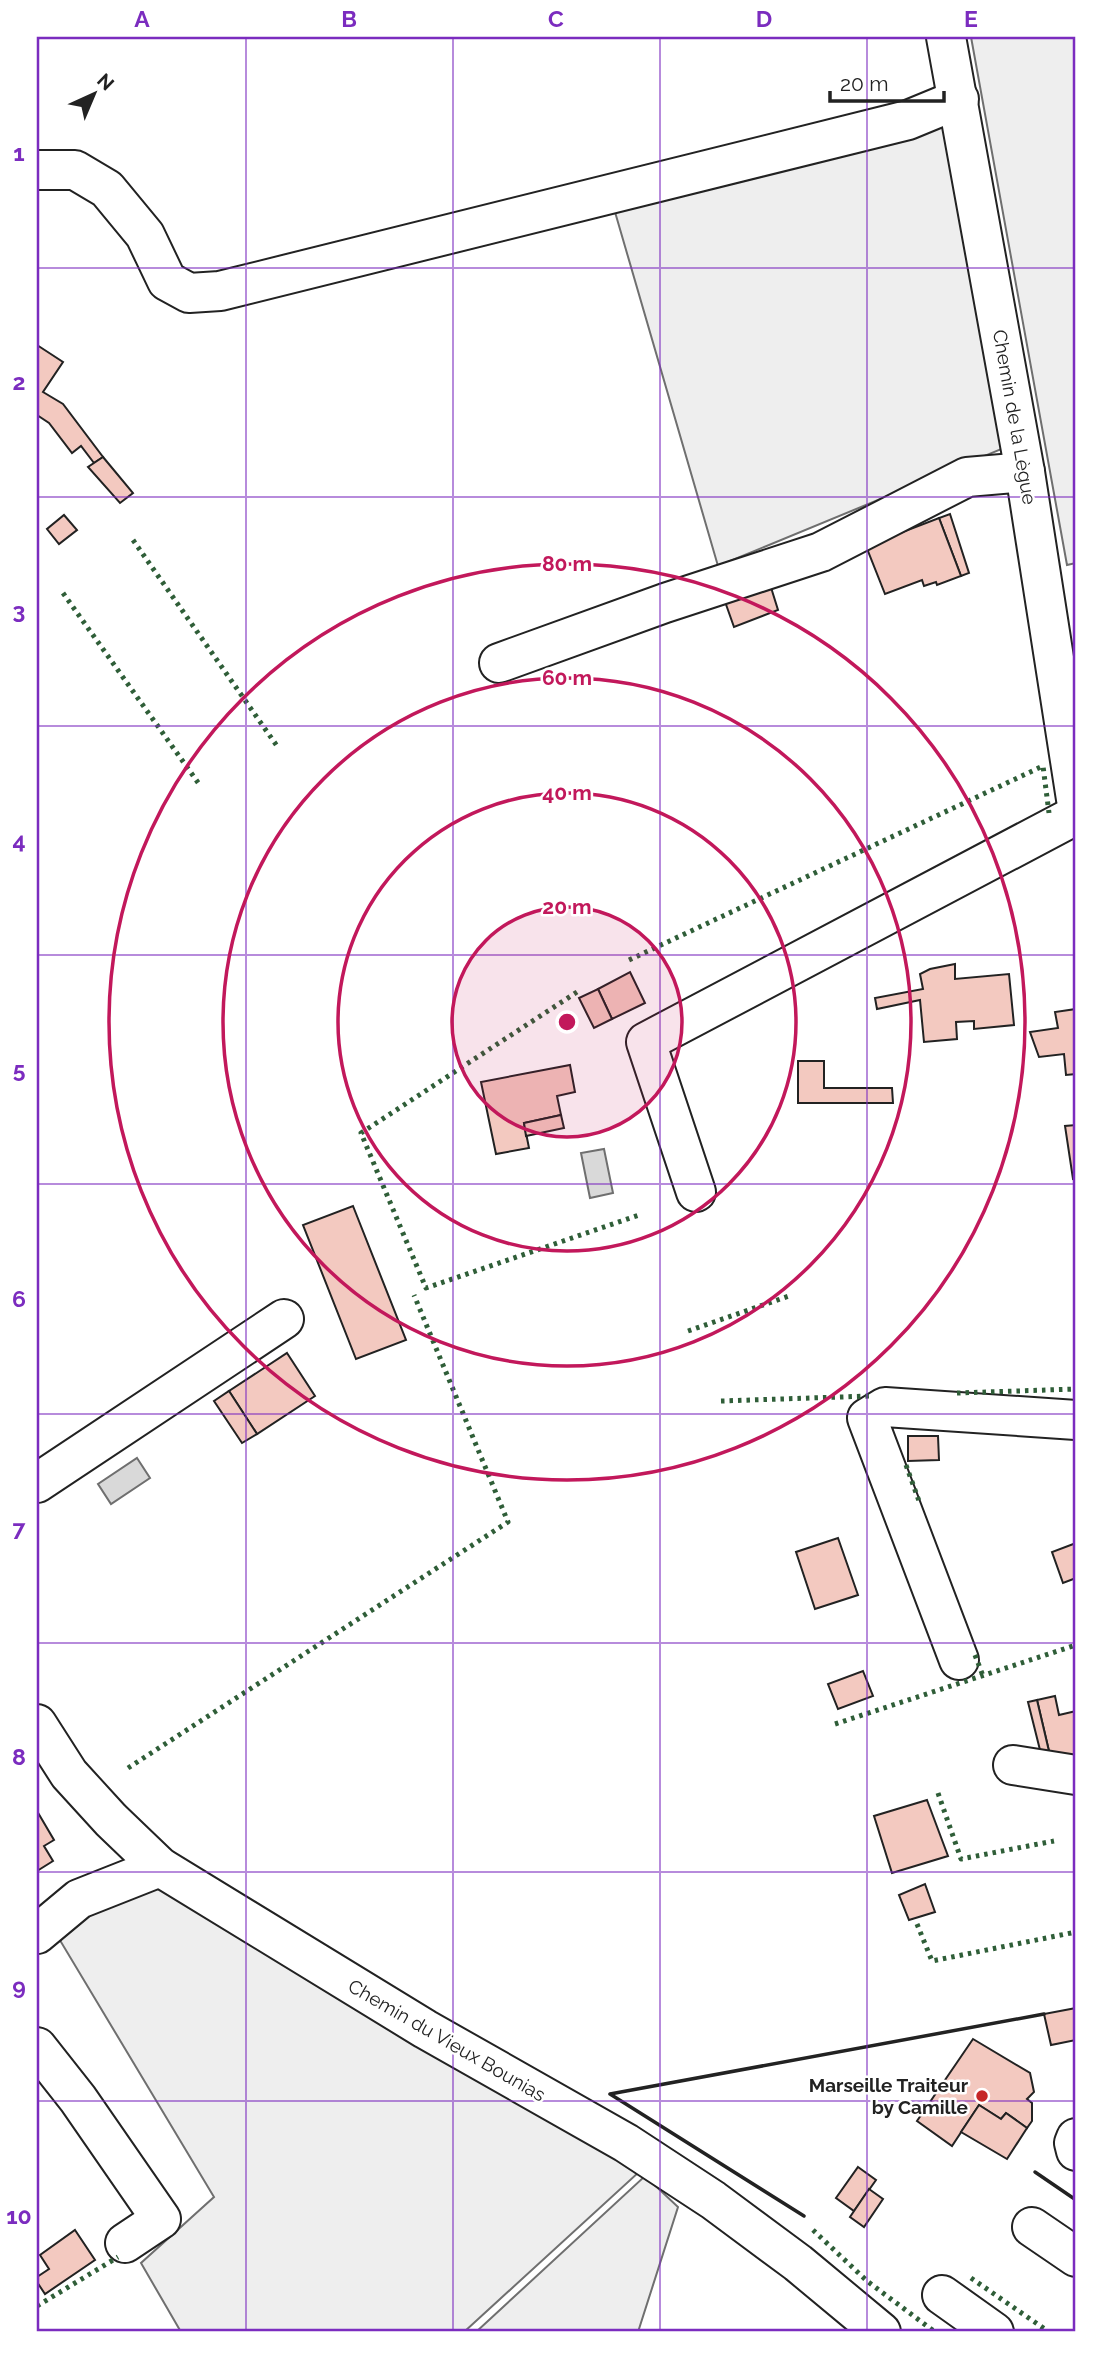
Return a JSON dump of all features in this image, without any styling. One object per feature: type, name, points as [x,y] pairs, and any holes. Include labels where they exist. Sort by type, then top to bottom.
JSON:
[{"type":"street","name":"Chemin de la Lègue","points":[[946,37],[1025,472],[1076,799]]},
{"type":"street","points":[[37,170],[75,170],[107,189],[145,235],[167,281],[188,293],[220,291],[908,120],[958,99]]},
{"type":"street","points":[[499,663],[665,603],[821,552],[967,477],[1025,472]]},
{"type":"street","points":[[696,1192],[646,1042],[1076,815]]},
{"type":"street","points":[[37,1483],[284,1319]]},
{"type":"street","points":[[958,1660],[867,1418],[885,1407],[1076,1420]]},
{"type":"street","name":"Chemin du Vieux Bounias","points":[[37,1724],[69,1774],[111,1821],[160,1867],[425,2029],[637,2150],[713,2200],[798,2263],[881,2332]]},
{"type":"street","points":[[1013,1765],[1076,1774]]},
{"type":"street","points":[[37,1934],[79,1899],[160,1867]]},
{"type":"street","points":[[37,2047],[78,2099],[161,2219],[125,2243]]},
{"type":"street","points":[[1076,2138],[1076,2151]]},
{"type":"street","points":[[1032,2227],[1076,2257]]},
{"type":"street","points":[[942,2295],[994,2332]]},
{"type":"shaded area","points":[[971,37],[1076,37],[1076,563],[1067,565]]},
{"type":"shaded area","points":[[945,122],[1004,448],[718,566],[615,212]]},
{"type":"shaded area","points":[[604,1149],[613,1193],[590,1198],[581,1153]]},
{"type":"shaded area","points":[[137,1458],[150,1478],[111,1504],[98,1484]]},
{"type":"shaded area","points":[[165,1885],[639,2172],[464,2332],[181,2332],[141,2263],[214,2197],[58,1937],[84,1909]]},
{"type":"shaded area","points":[[645,2176],[678,2207],[638,2332],[476,2332]]},
{"type":"building","points":[[37,345],[63,362],[43,392],[63,404],[103,457],[94,463],[81,446],[72,453],[49,423],[37,415]]},
{"type":"building","points":[[103,457],[133,493],[120,503],[88,467]]},
{"type":"building","points":[[950,514],[969,573],[961,576],[939,518]]},
{"type":"building","points":[[64,515],[77,530],[59,544],[47,529]]},
{"type":"building","points":[[939,518],[961,576],[937,585],[936,582],[924,586],[922,580],[885,594],[866,546]]},
{"type":"building","points":[[769,581],[778,610],[734,627],[723,596]]},
{"type":"building","points":[[955,964],[955,979],[1009,974],[1014,1025],[974,1029],[974,1021],[956,1022],[957,1039],[924,1042],[920,1000],[877,1009],[875,998],[923,989],[920,974]]},
{"type":"building","points":[[630,972],[645,1003],[612,1019],[598,989]]},
{"type":"building","points":[[598,989],[612,1019],[594,1028],[579,998]]},
{"type":"building","points":[[1076,1009],[1076,1074],[1066,1075],[1064,1054],[1039,1057],[1030,1032],[1058,1028],[1055,1012]]},
{"type":"building","points":[[798,1061],[824,1061],[824,1088],[892,1088],[893,1103],[798,1103]]},
{"type":"building","points":[[570,1065],[575,1092],[557,1096],[561,1115],[524,1123],[529,1148],[496,1154],[481,1082]]},
{"type":"building","points":[[561,1115],[564,1128],[526,1136],[524,1123]]},
{"type":"building","points":[[1076,1125],[1076,1178],[1073,1179],[1065,1126]]},
{"type":"building","points":[[353,1206],[406,1340],[356,1359],[303,1225]]},
{"type":"building","points":[[287,1353],[315,1396],[257,1434],[229,1391]]},
{"type":"building","points":[[229,1391],[257,1434],[242,1443],[214,1401]]},
{"type":"building","points":[[908,1436],[938,1436],[939,1460],[908,1461]]},
{"type":"building","points":[[838,1538],[858,1595],[815,1609],[796,1552]]},
{"type":"building","points":[[1076,1543],[1076,1578],[1063,1583],[1052,1552]]},
{"type":"building","points":[[863,1671],[873,1696],[838,1709],[828,1684]]},
{"type":"building","points":[[1055,1696],[1059,1715],[1076,1711],[1076,1755],[1052,1764],[1037,1700]]},
{"type":"building","points":[[1037,1700],[1052,1764],[1044,1766],[1028,1702]]},
{"type":"building","points":[[927,1800],[948,1856],[892,1873],[874,1816]]},
{"type":"building","points":[[37,1811],[54,1840],[44,1846],[53,1861],[37,1871]]},
{"type":"building","points":[[925,1884],[935,1912],[909,1920],[899,1895]]},
{"type":"building","points":[[1076,2008],[1076,2040],[1051,2045],[1044,2014]]},
{"type":"building","name":"Marseille Traiteur by Camille","points":[[973,2039],[1030,2073],[1034,2092],[1027,2099],[1032,2103],[1032,2121],[1027,2128],[1006,2113],[1001,2119],[979,2105],[952,2146],[917,2121]]},
{"type":"building","points":[[979,2105],[1001,2119],[1006,2113],[1027,2128],[1007,2159],[961,2132]]},
{"type":"building","points":[[858,2167],[876,2180],[854,2211],[836,2198]]},
{"type":"building","points":[[869,2189],[883,2199],[864,2227],[850,2217]]},
{"type":"building","points":[[75,2230],[95,2260],[45,2294],[37,2282],[37,2277],[49,2269],[40,2255]]},
{"type":"hedge","points":[[133,540],[277,746]]},
{"type":"hedge","points":[[63,593],[199,784]]},
{"type":"hedge","points":[[629,960],[1043,766],[1049,813]]},
{"type":"hedge","points":[[577,992],[361,1133],[426,1288],[642,1214]]},
{"type":"hedge","points":[[128,1768],[508,1522],[414,1295]]},
{"type":"hedge","points":[[688,1331],[789,1296]]},
{"type":"hedge","points":[[957,1393],[1076,1389]]},
{"type":"hedge","points":[[721,1401],[870,1396]]},
{"type":"hedge","points":[[906,1465],[919,1501]]},
{"type":"hedge","points":[[835,1724],[1076,1645]]},
{"type":"hedge","points":[[975,1655],[983,1676]]},
{"type":"hedge","points":[[938,1793],[961,1859],[1054,1841]]},
{"type":"hedge","points":[[917,1924],[932,1961],[1076,1932]]},
{"type":"hedge","points":[[813,2230],[867,2281],[935,2332]]},
{"type":"hedge","points":[[37,2306],[118,2257]]},
{"type":"hedge","points":[[971,2278],[1049,2332]]},
{"type":"wall","points":[[804,2216],[610,2094],[1044,2014]]},
{"type":"wall","points":[[1035,2172],[1076,2200]]},
{"type":"place","name":"Marseille Traiteur by Camille","points":[[982,2096]]}]
